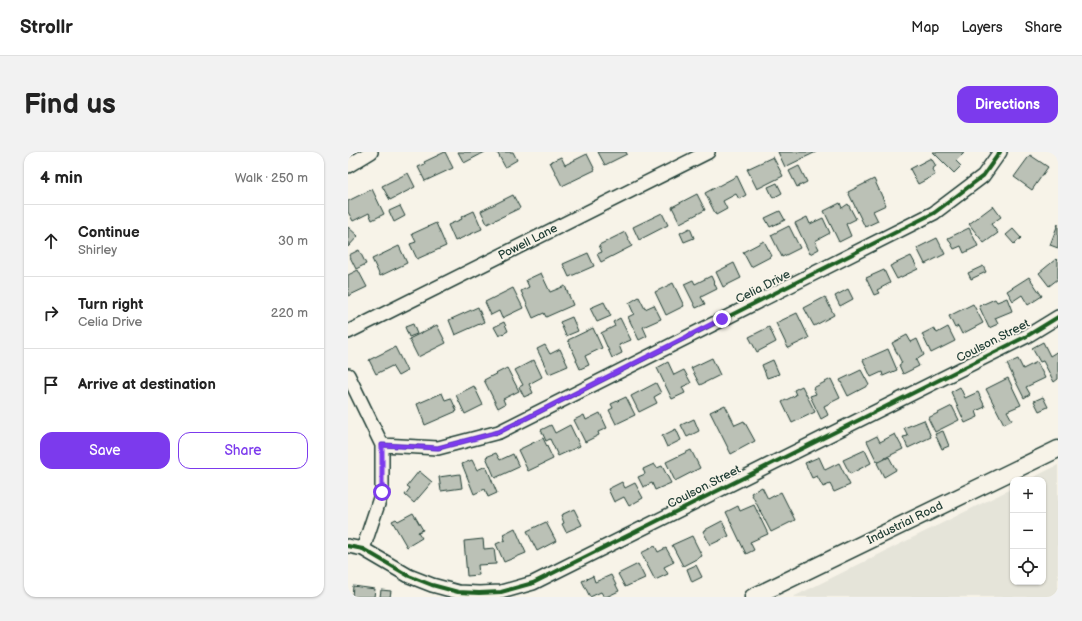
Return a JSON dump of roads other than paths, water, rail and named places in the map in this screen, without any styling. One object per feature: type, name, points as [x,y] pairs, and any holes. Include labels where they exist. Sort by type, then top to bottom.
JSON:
[{"type":"street","points":[[348,166],[371,152]]},
{"type":"street","name":"Powell Lane","points":[[348,332],[708,152]]},
{"type":"street","name":"Celia Drive","points":[[382,445],[438,448],[499,432],[934,213],[983,176],[1000,152]]},
{"type":"street","name":"Coulson Street","points":[[348,546],[364,549],[409,576],[432,585],[458,592],[501,592],[533,583],[1020,340],[1058,317]]},
{"type":"street","points":[[348,375],[382,445],[382,492],[364,549]]},
{"type":"street","name":"Industrial Road","points":[[753,597],[1058,449]]}]
